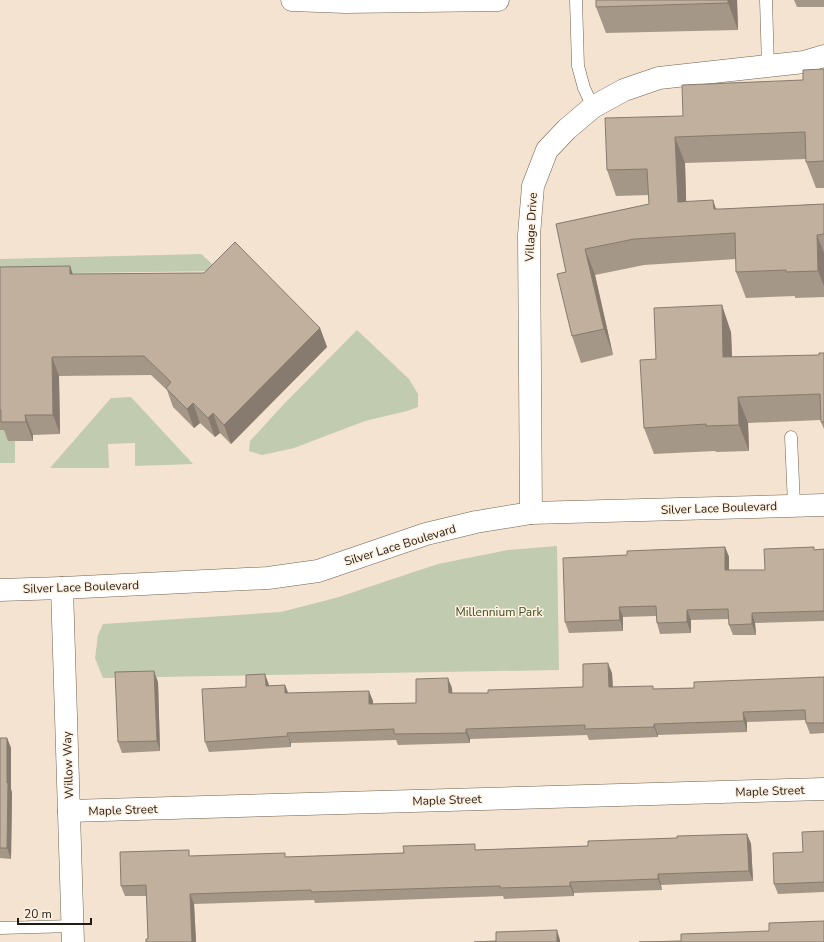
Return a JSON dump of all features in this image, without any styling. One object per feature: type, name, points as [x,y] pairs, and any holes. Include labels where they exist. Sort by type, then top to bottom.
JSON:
[{"type":"street","points":[[292,0],[345,2],[498,0]]},
{"type":"street","name":"Village Drive","points":[[531,513],[529,235],[533,186],[547,150],[567,129],[593,107],[624,90],[659,78],[804,62],[824,56]]},
{"type":"street","name":"Silver Lace Boulevard","points":[[0,590],[268,578],[318,571],[426,534],[476,522],[531,513],[824,505]]},
{"type":"street","name":"Willow Way","points":[[62,588],[73,934]]},
{"type":"street","name":"Maple Street","points":[[69,811],[824,789]]},
{"type":"lane","points":[[576,0],[578,66],[584,88],[593,107]]},
{"type":"lane","points":[[766,0],[768,66]]},
{"type":"lane","points":[[791,437],[794,506]]},
{"type":"lane","points":[[0,928],[73,934]]},
{"type":"green space","points":[[201,254],[220,271],[3,274],[0,282],[0,259]]},
{"type":"green space","points":[[357,330],[409,379],[418,394],[418,407],[365,421],[294,448],[262,455],[249,451],[250,441],[283,405]]},
{"type":"green space","points":[[131,397],[193,464],[135,466],[135,443],[108,444],[109,468],[50,468],[111,398]]},
{"type":"green space","points":[[0,430],[8,430],[8,441],[15,441],[15,463],[0,463]]},
{"type":"green space","name":"Millennium Park","points":[[557,546],[559,670],[103,678],[95,658],[98,635],[103,624],[281,612],[339,597],[438,564],[508,550]]},
{"type":"building","points":[[596,0],[728,0],[728,3],[596,7]]},
{"type":"building","points":[[824,69],[824,161],[806,162],[805,132],[675,137],[678,202],[713,200],[714,209],[824,204],[824,234],[817,235],[818,271],[786,272],[786,270],[736,272],[735,233],[634,239],[585,249],[604,329],[572,336],[557,274],[566,272],[556,224],[649,204],[647,169],[607,170],[605,118],[683,116],[682,85],[803,80],[803,70]]},
{"type":"building","points":[[235,242],[320,328],[224,425],[213,413],[208,418],[193,403],[187,409],[166,388],[171,382],[144,356],[52,357],[53,415],[25,415],[26,422],[1,422],[0,267],[70,266],[70,274],[204,273]]},
{"type":"building","points":[[722,305],[723,357],[819,355],[819,353],[824,353],[824,422],[821,422],[820,394],[738,397],[739,425],[706,426],[706,424],[644,428],[640,360],[656,359],[654,308]]},
{"type":"building","points":[[725,547],[725,570],[765,570],[764,549],[814,547],[814,550],[824,549],[824,611],[752,613],[752,624],[729,625],[728,609],[687,610],[687,622],[657,623],[656,606],[619,607],[620,620],[565,622],[563,558],[627,555],[627,551]]},
{"type":"building","points":[[608,663],[609,687],[653,686],[653,689],[694,688],[694,682],[824,677],[824,723],[806,723],[805,710],[743,712],[744,721],[654,724],[654,727],[585,729],[585,725],[466,729],[466,733],[394,734],[394,729],[287,733],[288,736],[205,742],[202,689],[246,687],[246,675],[265,674],[266,686],[285,685],[285,693],[369,691],[369,704],[416,703],[416,679],[448,678],[449,693],[488,693],[488,690],[583,687],[583,664]]},
{"type":"building","points":[[154,671],[157,741],[118,742],[115,672]]},
{"type":"building","points":[[0,738],[7,738],[7,848],[0,848]]},
{"type":"building","points":[[824,831],[824,882],[774,884],[773,853],[803,852],[802,832]]},
{"type":"building","points":[[747,834],[749,871],[658,874],[658,879],[570,882],[570,886],[500,888],[500,886],[190,894],[192,942],[146,942],[146,939],[148,939],[146,885],[121,886],[120,852],[189,850],[189,856],[285,853],[285,857],[404,853],[403,846],[475,844],[475,850],[588,846],[588,841]]},
{"type":"building","points":[[824,921],[824,942],[639,942],[681,941],[681,934],[769,931],[769,923]]},
{"type":"building","points":[[557,930],[557,942],[474,942],[496,941],[496,932]]}]
